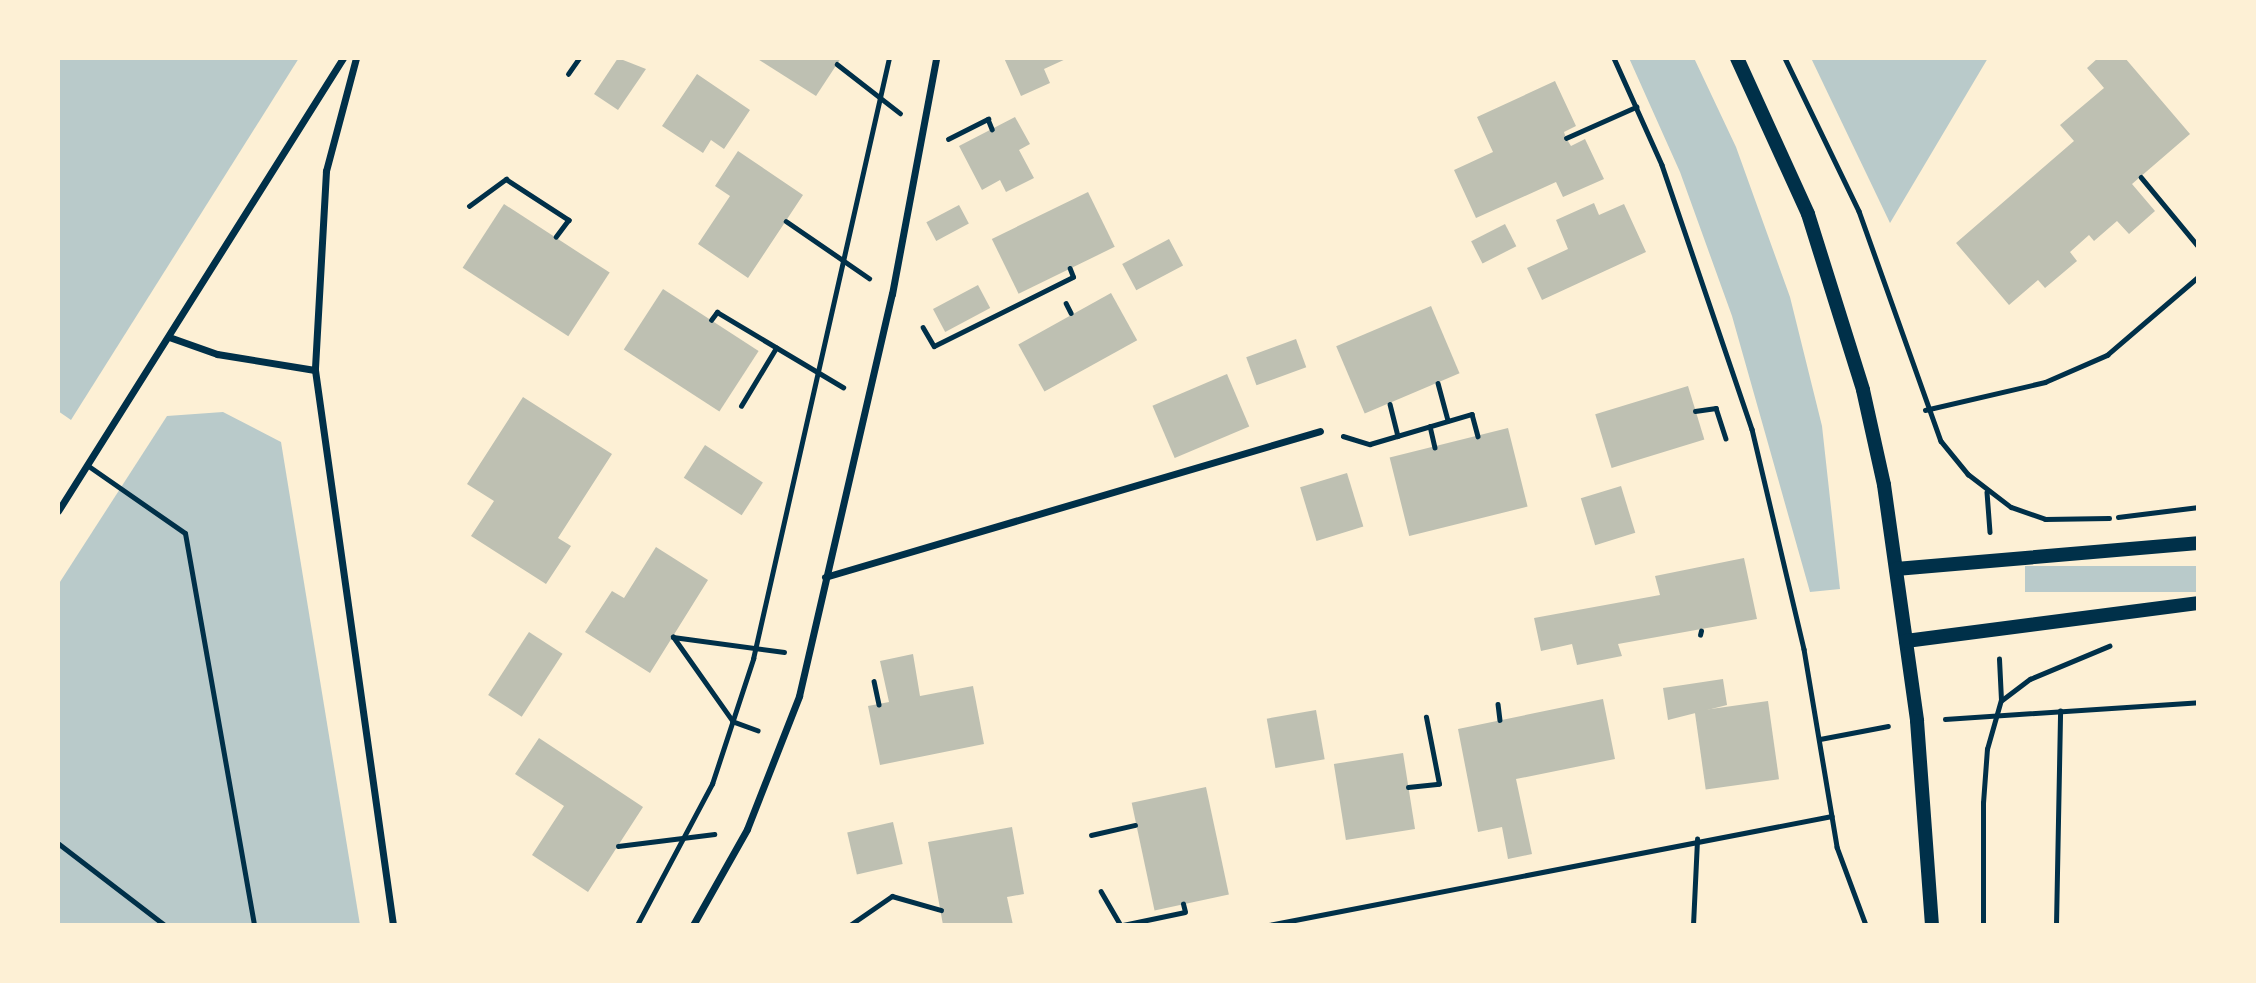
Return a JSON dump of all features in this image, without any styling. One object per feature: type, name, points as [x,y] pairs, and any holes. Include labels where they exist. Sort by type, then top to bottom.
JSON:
[{"type":"main road","points":[[1737,58],[1808,214],[1863,390],[1896,569],[1906,641],[1932,925]]},
{"type":"main road","points":[[1896,569],[2198,543]]},
{"type":"main road","points":[[1906,641],[2198,603]]},
{"type":"street","points":[[58,511],[343,58]]},
{"type":"street","points":[[356,58],[326,171],[315,370],[393,925]]},
{"type":"street","points":[[693,925],[747,830],[785,740],[809,655],[892,294],[936,58]]},
{"type":"street","points":[[169,337],[217,354],[315,370]]},
{"type":"street","points":[[825,577],[1320,431]]},
{"type":"lane","points":[[87,465],[185,533],[254,925]]},
{"type":"path","points":[[568,74],[579,58]]},
{"type":"path","points":[[636,925],[712,784],[755,648],[814,371],[890,58]]},
{"type":"path","points":[[1614,58],[1636,107],[1752,429],[1804,649],[1845,879],[1866,925]]},
{"type":"path","points":[[1785,58],[1859,211],[1925,410],[1941,441],[1987,490],[2045,519],[2198,507]]},
{"type":"path","points":[[837,64],[922,130]]},
{"type":"path","points":[[1566,138],[1636,107]]},
{"type":"path","points":[[918,154],[988,119],[992,129]]},
{"type":"path","points":[[2141,177],[2198,246]]},
{"type":"path","points":[[469,206],[506,179],[569,220],[556,237]]},
{"type":"path","points":[[786,221],[892,294]]},
{"type":"path","points":[[923,327],[934,346],[1073,277],[1070,269]]},
{"type":"path","points":[[1925,410],[2045,382],[2107,355],[2198,277]]},
{"type":"path","points":[[1066,303],[1071,313]]},
{"type":"path","points":[[711,320],[717,312],[814,371],[868,400]]},
{"type":"path","points":[[741,406],[776,348]]},
{"type":"path","points":[[1438,383],[1448,421]]},
{"type":"path","points":[[1390,404],[1398,436]]},
{"type":"path","points":[[1695,411],[1716,408],[1726,438]]},
{"type":"path","points":[[1320,431],[1370,444],[1472,414],[1478,436]]},
{"type":"path","points":[[1430,426],[1435,447]]},
{"type":"path","points":[[1987,490],[1992,561]]},
{"type":"path","points":[[1983,925],[1983,803],[1995,715],[2001,700],[1997,630]]},
{"type":"path","points":[[785,740],[733,722],[673,637],[809,655]]},
{"type":"path","points":[[2001,700],[2030,679],[2116,644]]},
{"type":"path","points":[[874,681],[879,704]]},
{"type":"path","points":[[1995,715],[2198,702]]},
{"type":"path","points":[[1498,704],[1500,720]]},
{"type":"path","points":[[2056,925],[2060,711]]},
{"type":"path","points":[[1408,787],[1439,784],[1426,717]]},
{"type":"path","points":[[1269,925],[1697,839],[1832,816]]},
{"type":"path","points":[[1091,835],[1135,825]]},
{"type":"path","points":[[618,846],[747,830]]},
{"type":"path","points":[[1693,925],[1697,839]]},
{"type":"path","points":[[58,843],[165,925]]},
{"type":"path","points":[[1101,891],[1122,925],[1185,912],[1183,905]]},
{"type":"path","points":[[850,925],[892,896],[941,910]]},
{"type":"shaded area","points":[[58,58],[299,58],[71,420],[58,411]]},
{"type":"shaded area","points":[[1629,58],[1694,58],[1736,147],[1790,297],[1822,426],[1840,589],[1810,592],[1732,316],[1680,172]]},
{"type":"shaded area","points":[[1811,58],[1988,58],[1890,223]]},
{"type":"shaded area","points":[[223,412],[281,442],[360,925],[58,925],[58,585],[167,416]]},
{"type":"shaded area","points":[[2025,566],[2198,566],[2198,592],[2025,592]]},
{"type":"building","points":[[618,58],[646,69],[618,110],[594,94]]},
{"type":"building","points":[[756,58],[841,58],[816,96]]},
{"type":"building","points":[[1004,58],[1068,58],[1044,69],[1050,83],[1021,96]]},
{"type":"building","points":[[2098,58],[2125,58],[2190,134],[2132,184],[2155,211],[2129,234],[2117,221],[2094,241],[2089,235],[2070,252],[2077,261],[2045,288],[2038,280],[2009,305],[1956,243],[2074,141],[2060,125],[2104,88],[2087,68]]},
{"type":"building","points":[[697,74],[750,110],[724,149],[711,140],[703,153],[662,126]]},
{"type":"building","points":[[1555,81],[1576,126],[1564,132],[1566,138],[1571,146],[1585,139],[1604,179],[1563,197],[1556,182],[1476,218],[1454,170],[1493,152],[1477,117]]},
{"type":"building","points":[[1015,117],[1030,144],[1019,150],[1034,178],[1006,192],[1000,180],[982,190],[959,146]]},
{"type":"building","points":[[738,151],[803,195],[748,278],[698,244],[730,196],[715,186]]},
{"type":"building","points":[[1088,192],[1115,247],[1019,294],[992,239]]},
{"type":"building","points":[[1594,203],[1599,215],[1624,204],[1646,252],[1542,300],[1527,268],[1568,249],[1556,220]]},
{"type":"building","points":[[504,204],[610,273],[568,336],[463,268]]},
{"type":"building","points":[[959,205],[969,224],[936,241],[926,222]]},
{"type":"building","points":[[1505,224],[1516,246],[1482,264],[1471,241]]},
{"type":"building","points":[[1169,239],[1183,265],[1136,290],[1122,264]]},
{"type":"building","points":[[978,285],[990,308],[945,332],[933,309]]},
{"type":"building","points":[[663,289],[759,351],[719,411],[624,349]]},
{"type":"building","points":[[1111,293],[1137,340],[1044,392],[1018,344]]},
{"type":"building","points":[[1431,306],[1460,373],[1365,413],[1336,346]]},
{"type":"building","points":[[1296,339],[1306,367],[1256,385],[1246,357]]},
{"type":"building","points":[[1227,374],[1249,426],[1175,458],[1152,406]]},
{"type":"building","points":[[1688,386],[1704,440],[1612,468],[1595,414]]},
{"type":"building","points":[[523,397],[612,454],[558,538],[571,546],[546,584],[471,536],[494,501],[467,484]]},
{"type":"building","points":[[1508,428],[1528,507],[1409,536],[1390,458]]},
{"type":"building","points":[[705,445],[763,483],[742,515],[684,478]]},
{"type":"building","points":[[1347,473],[1363,527],[1317,541],[1300,487]]},
{"type":"building","points":[[1621,486],[1635,533],[1595,545],[1581,498]]},
{"type":"building","points":[[656,547],[708,580],[650,673],[585,632],[612,591],[624,598]]},
{"type":"building","points":[[1744,558],[1757,619],[1618,644],[1622,656],[1577,665],[1572,644],[1541,651],[1534,618],[1660,595],[1655,576]]},
{"type":"building","points":[[529,632],[563,654],[522,717],[488,695]]},
{"type":"building","points":[[913,654],[920,696],[973,686],[984,744],[880,765],[868,706],[889,702],[880,661]]},
{"type":"building","points":[[1723,679],[1727,705],[1668,720],[1663,688]]},
{"type":"building","points":[[1603,699],[1615,759],[1516,779],[1532,854],[1508,859],[1502,827],[1478,832],[1458,729]]},
{"type":"building","points":[[1768,701],[1779,779],[1706,790],[1695,711]]},
{"type":"building","points":[[1316,710],[1325,759],[1275,768],[1267,719]]},
{"type":"building","points":[[539,738],[643,807],[588,892],[532,855],[564,806],[515,774]]},
{"type":"building","points":[[1403,753],[1415,829],[1346,840],[1334,764]]},
{"type":"building","points":[[1206,787],[1229,895],[1155,910],[1132,803]]},
{"type":"building","points":[[893,822],[903,864],[857,874],[847,833]]},
{"type":"building","points":[[1012,827],[1024,894],[1007,897],[1013,925],[943,925],[928,842]]}]
